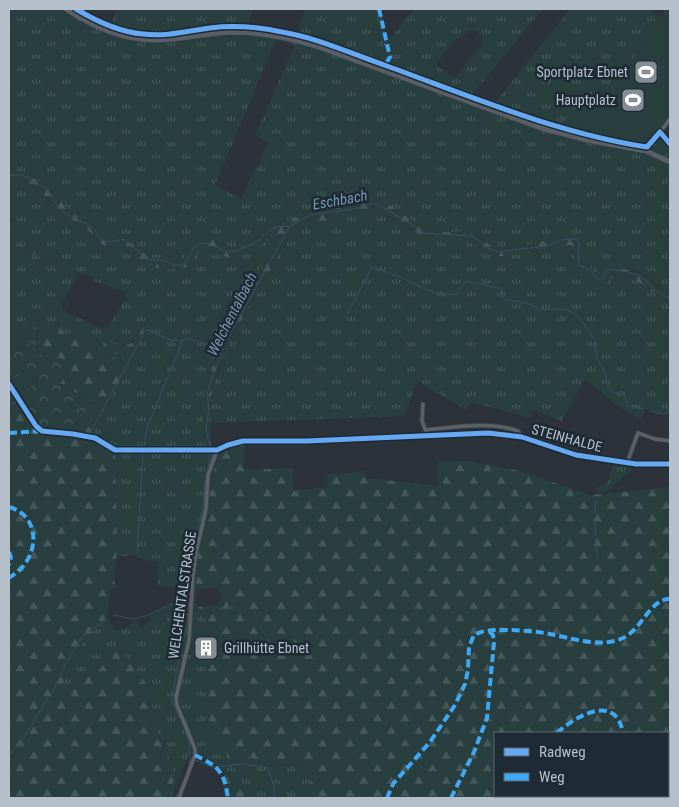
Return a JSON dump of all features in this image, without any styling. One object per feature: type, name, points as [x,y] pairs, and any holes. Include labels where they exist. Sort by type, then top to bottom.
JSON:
[{"type":"main road","points":[[66,9],[108,32],[139,39],[156,40],[237,32],[288,38],[316,46],[541,128],[646,151],[670,162]]},
{"type":"street","points":[[646,151],[670,119]]},
{"type":"street","points":[[423,404],[422,421],[428,437]]},
{"type":"street","name":"STEINHALDE","points":[[426,430],[481,426],[509,428],[518,431],[522,437]]},
{"type":"street","name":"STEINHALDE","points":[[217,450],[243,441],[428,437],[470,433],[522,437],[576,455],[626,463],[670,464]]},
{"type":"street","points":[[626,463],[638,433],[655,439],[670,441]]},
{"type":"street","name":"WELCHENTALSTRASSE","points":[[178,798],[195,757],[194,749],[176,698],[189,640],[193,575],[206,509],[208,475],[217,450]]},
{"type":"green space","points":[[9,9],[79,9],[111,25],[116,9],[253,9],[248,27],[297,34],[305,9],[381,9],[388,41],[414,9],[543,9],[471,96],[493,105],[570,9],[648,9],[664,19],[663,9],[670,9],[670,121],[663,133],[670,141],[670,293],[662,289],[648,276],[636,271],[611,267],[602,273],[583,264],[580,260],[581,249],[556,237],[508,248],[496,247],[472,234],[430,230],[381,202],[332,207],[311,213],[283,223],[235,249],[221,243],[188,252],[181,262],[175,263],[162,258],[149,258],[135,244],[106,238],[93,223],[66,207],[52,190],[29,176],[9,170]],"holes":[[[470,31],[476,31],[479,34],[482,44],[454,79],[436,64],[455,40]],[[276,40],[295,45],[255,135],[268,143],[241,199],[215,185]]]},
{"type":"green space","name":"Sportplatz Ebnet","points":[[663,22],[670,27],[670,116],[647,144],[643,145],[574,131]]},
{"type":"green space","points":[[9,170],[29,176],[42,183],[52,190],[66,207],[93,223],[106,238],[135,244],[149,258],[162,258],[175,263],[181,262],[191,247],[198,241],[209,239],[235,249],[279,225],[308,213],[331,207],[381,202],[429,230],[438,232],[467,232],[498,248],[520,247],[559,236],[570,236],[581,244],[580,260],[583,264],[602,273],[611,267],[616,267],[644,274],[660,289],[670,293],[670,302],[630,278],[614,276],[602,285],[594,282],[575,265],[573,246],[569,245],[518,255],[498,256],[487,254],[464,239],[438,241],[427,239],[378,210],[371,208],[361,214],[351,214],[328,221],[315,219],[294,230],[288,236],[273,266],[232,336],[213,384],[210,402],[211,448],[207,448],[203,430],[205,389],[217,353],[215,349],[205,344],[205,341],[220,346],[252,289],[257,272],[273,253],[280,236],[278,234],[241,256],[225,256],[202,248],[197,255],[198,265],[177,269],[150,267],[127,251],[103,245],[85,227],[62,214],[48,198],[34,187],[9,178]]},
{"type":"green space","points":[[9,178],[34,187],[48,198],[62,214],[85,227],[109,248],[119,248],[127,251],[141,262],[159,268],[177,269],[198,260],[197,255],[202,248],[228,257],[278,234],[280,238],[273,253],[257,272],[252,289],[220,346],[205,341],[205,344],[216,349],[217,353],[205,389],[203,430],[207,448],[218,447],[223,451],[219,455],[210,482],[209,508],[197,559],[196,605],[212,627],[210,657],[203,682],[226,737],[239,761],[249,757],[274,767],[300,763],[314,772],[306,798],[253,798],[253,792],[197,752],[189,754],[170,798],[174,780],[172,765],[154,725],[147,686],[111,655],[99,670],[72,681],[64,688],[63,679],[70,660],[85,640],[107,618],[115,631],[136,621],[141,628],[151,620],[150,614],[180,600],[188,600],[188,590],[157,585],[158,562],[140,559],[135,555],[116,557],[115,452],[96,442],[78,436],[39,433],[31,422],[35,420],[39,427],[53,431],[92,434],[144,333],[127,345],[114,345],[125,358],[122,362],[63,332],[61,329],[70,314],[100,328],[108,327],[123,302],[127,300],[125,292],[93,281],[91,276],[74,272],[78,274],[62,305],[63,309],[54,328],[33,319],[9,342],[9,243],[60,266],[62,263],[9,240],[9,225],[13,218],[9,215]]},
{"type":"green space","points":[[371,208],[378,210],[418,234],[439,240],[464,239],[497,257],[569,245],[573,246],[574,257],[604,283],[614,276],[630,278],[670,302],[670,413],[662,414],[645,409],[641,420],[615,404],[585,379],[562,421],[533,410],[530,418],[471,402],[466,410],[419,382],[414,388],[405,416],[210,423],[211,392],[228,346],[288,236],[294,230],[315,219],[328,221],[351,214],[361,214]]},
{"type":"green space","points":[[9,240],[62,263],[61,266],[9,243]]},
{"type":"green space","points":[[63,309],[70,314],[61,329],[63,332],[122,362],[124,358],[104,347],[103,343],[109,340],[117,345],[124,346],[130,344],[134,342],[138,331],[143,327],[144,336],[105,408],[60,384],[68,369],[47,353],[37,354],[42,342],[39,333],[30,326],[9,346],[9,342],[33,319],[54,328]]},
{"type":"green space","points":[[31,326],[39,333],[42,342],[37,354],[56,356],[66,364],[68,369],[60,384],[105,408],[102,414],[94,412],[79,421],[77,432],[53,431],[39,427],[20,394],[39,380],[29,367],[11,381],[9,377],[9,346],[14,341],[21,349],[36,336],[29,327]]},
{"type":"green space","points":[[29,327],[37,335],[21,349],[14,341]]},
{"type":"green space","points":[[29,367],[39,379],[20,394],[11,381]]},
{"type":"green space","points":[[9,377],[35,420],[31,422],[39,433],[78,436],[96,442],[115,452],[117,548],[114,579],[116,587],[110,590],[107,618],[95,628],[70,660],[62,683],[65,688],[72,681],[99,670],[111,655],[121,650],[148,686],[154,725],[172,765],[174,780],[170,798],[9,798]]},
{"type":"green space","points":[[94,412],[102,414],[91,434],[77,432],[79,421]]},
{"type":"green space","points":[[244,445],[244,470],[292,468],[293,491],[328,487],[327,475],[364,471],[366,478],[438,486],[438,462],[469,461],[524,472],[590,495],[670,487],[670,798],[306,798],[314,772],[300,763],[274,767],[249,757],[239,761],[227,758],[226,737],[211,733],[203,682],[210,657],[212,627],[198,607],[217,605],[223,597],[216,588],[196,589],[197,559],[209,508],[210,482],[219,455],[230,447]]},
{"type":"green space","points":[[614,465],[633,468],[608,491],[597,493],[595,489],[607,483]]},
{"type":"green space","points":[[224,772],[254,792],[253,798],[224,798]]},
{"type":"waterway","name":"Eschbach","points":[[9,175],[21,175],[29,178],[34,184],[47,189],[61,210],[91,227],[104,241],[111,242],[123,239],[148,260],[163,260],[174,265],[181,265],[186,262],[195,246],[202,243],[210,244],[228,252],[236,251],[255,243],[263,235],[276,227],[290,226],[310,215],[353,209],[375,203],[423,233],[471,236],[486,247],[498,252],[546,246],[565,239],[577,239],[579,243],[578,265],[590,270],[597,279],[603,280],[605,271],[609,270],[630,273],[643,278],[657,292],[670,299]]},
{"type":"waterway","name":"Welchentalbach","points":[[210,446],[206,430],[209,408],[207,394],[222,349],[289,227]]},
{"type":"waterway","points":[[348,313],[372,267],[441,294],[457,294],[466,281],[502,289],[504,299],[529,304],[544,310],[569,310],[580,318],[596,342],[596,357],[605,372],[607,384],[613,393],[623,392],[628,405],[643,409]]},
{"type":"waterway","points":[[146,330],[167,339],[180,341],[187,338],[222,349]]},
{"type":"waterway","points":[[48,429],[89,435],[143,335]]},
{"type":"waterway","points":[[144,447],[147,428],[183,340]]},
{"type":"waterway","points":[[9,406],[18,401],[23,403],[41,427]]},
{"type":"waterway","points":[[650,411],[662,414],[670,413]]},
{"type":"waterway","points":[[137,554],[143,453]]},
{"type":"waterway","name":"Welchentalbach","points":[[189,586],[192,555],[203,508],[204,485],[211,453]]},
{"type":"waterway","points":[[595,514],[596,500]]},
{"type":"waterway","points":[[595,522],[597,557]]},
{"type":"waterway","points":[[114,615],[132,619],[146,616],[189,593]]},
{"type":"waterway","name":"Welchentalbach","points":[[189,593],[187,623],[172,701],[185,729],[189,743],[189,767]]},
{"type":"waterway","points":[[219,609],[234,607]]},
{"type":"waterway","points":[[53,692],[80,639],[107,620]]},
{"type":"waterway","points":[[9,756],[24,738],[48,697]]},
{"type":"waterway","points":[[195,760],[212,767],[244,764],[268,768],[274,787],[274,798]]},
{"type":"waterway","name":"Welchentalbach","points":[[176,797],[187,773]]},
{"type":"marked path","points":[[379,9],[390,57],[382,65]]},
{"type":"marked path","points":[[9,433],[42,431]]},
{"type":"marked path","points":[[9,507],[25,516],[33,531],[32,548],[29,557],[19,571],[9,578]]},
{"type":"marked path","points":[[9,552],[11,557],[9,565]]},
{"type":"marked path","points":[[387,798],[393,784],[430,742],[455,705],[465,684],[469,647],[474,635],[488,631],[521,630],[584,641],[610,642],[618,640],[633,631],[656,604],[670,599]]},
{"type":"marked path","points":[[451,798],[474,752],[487,718],[494,642],[493,635],[488,630]]},
{"type":"marked path","points":[[558,732],[575,720],[595,711],[613,714],[619,721],[623,732]]},
{"type":"marked path","points":[[195,755],[210,763],[219,771],[225,782],[228,798]]},
{"type":"cycle path","points":[[76,9],[91,18],[134,33],[151,35],[219,27],[237,27],[264,29],[309,38],[483,102],[580,133],[647,147],[660,132],[670,144]]},
{"type":"cycle path","points":[[9,384],[36,426],[42,431],[95,438],[115,450],[217,450],[243,441],[307,441],[488,433],[522,437],[576,455],[636,464],[670,464]]},
{"type":"place","name":"Sportplatz Ebnet","points":[[646,72]]},
{"type":"place","name":"Hauptplatz","points":[[633,100]]},
{"type":"place","name":"Grillhütte Ebnet","points":[[206,648]]}]
